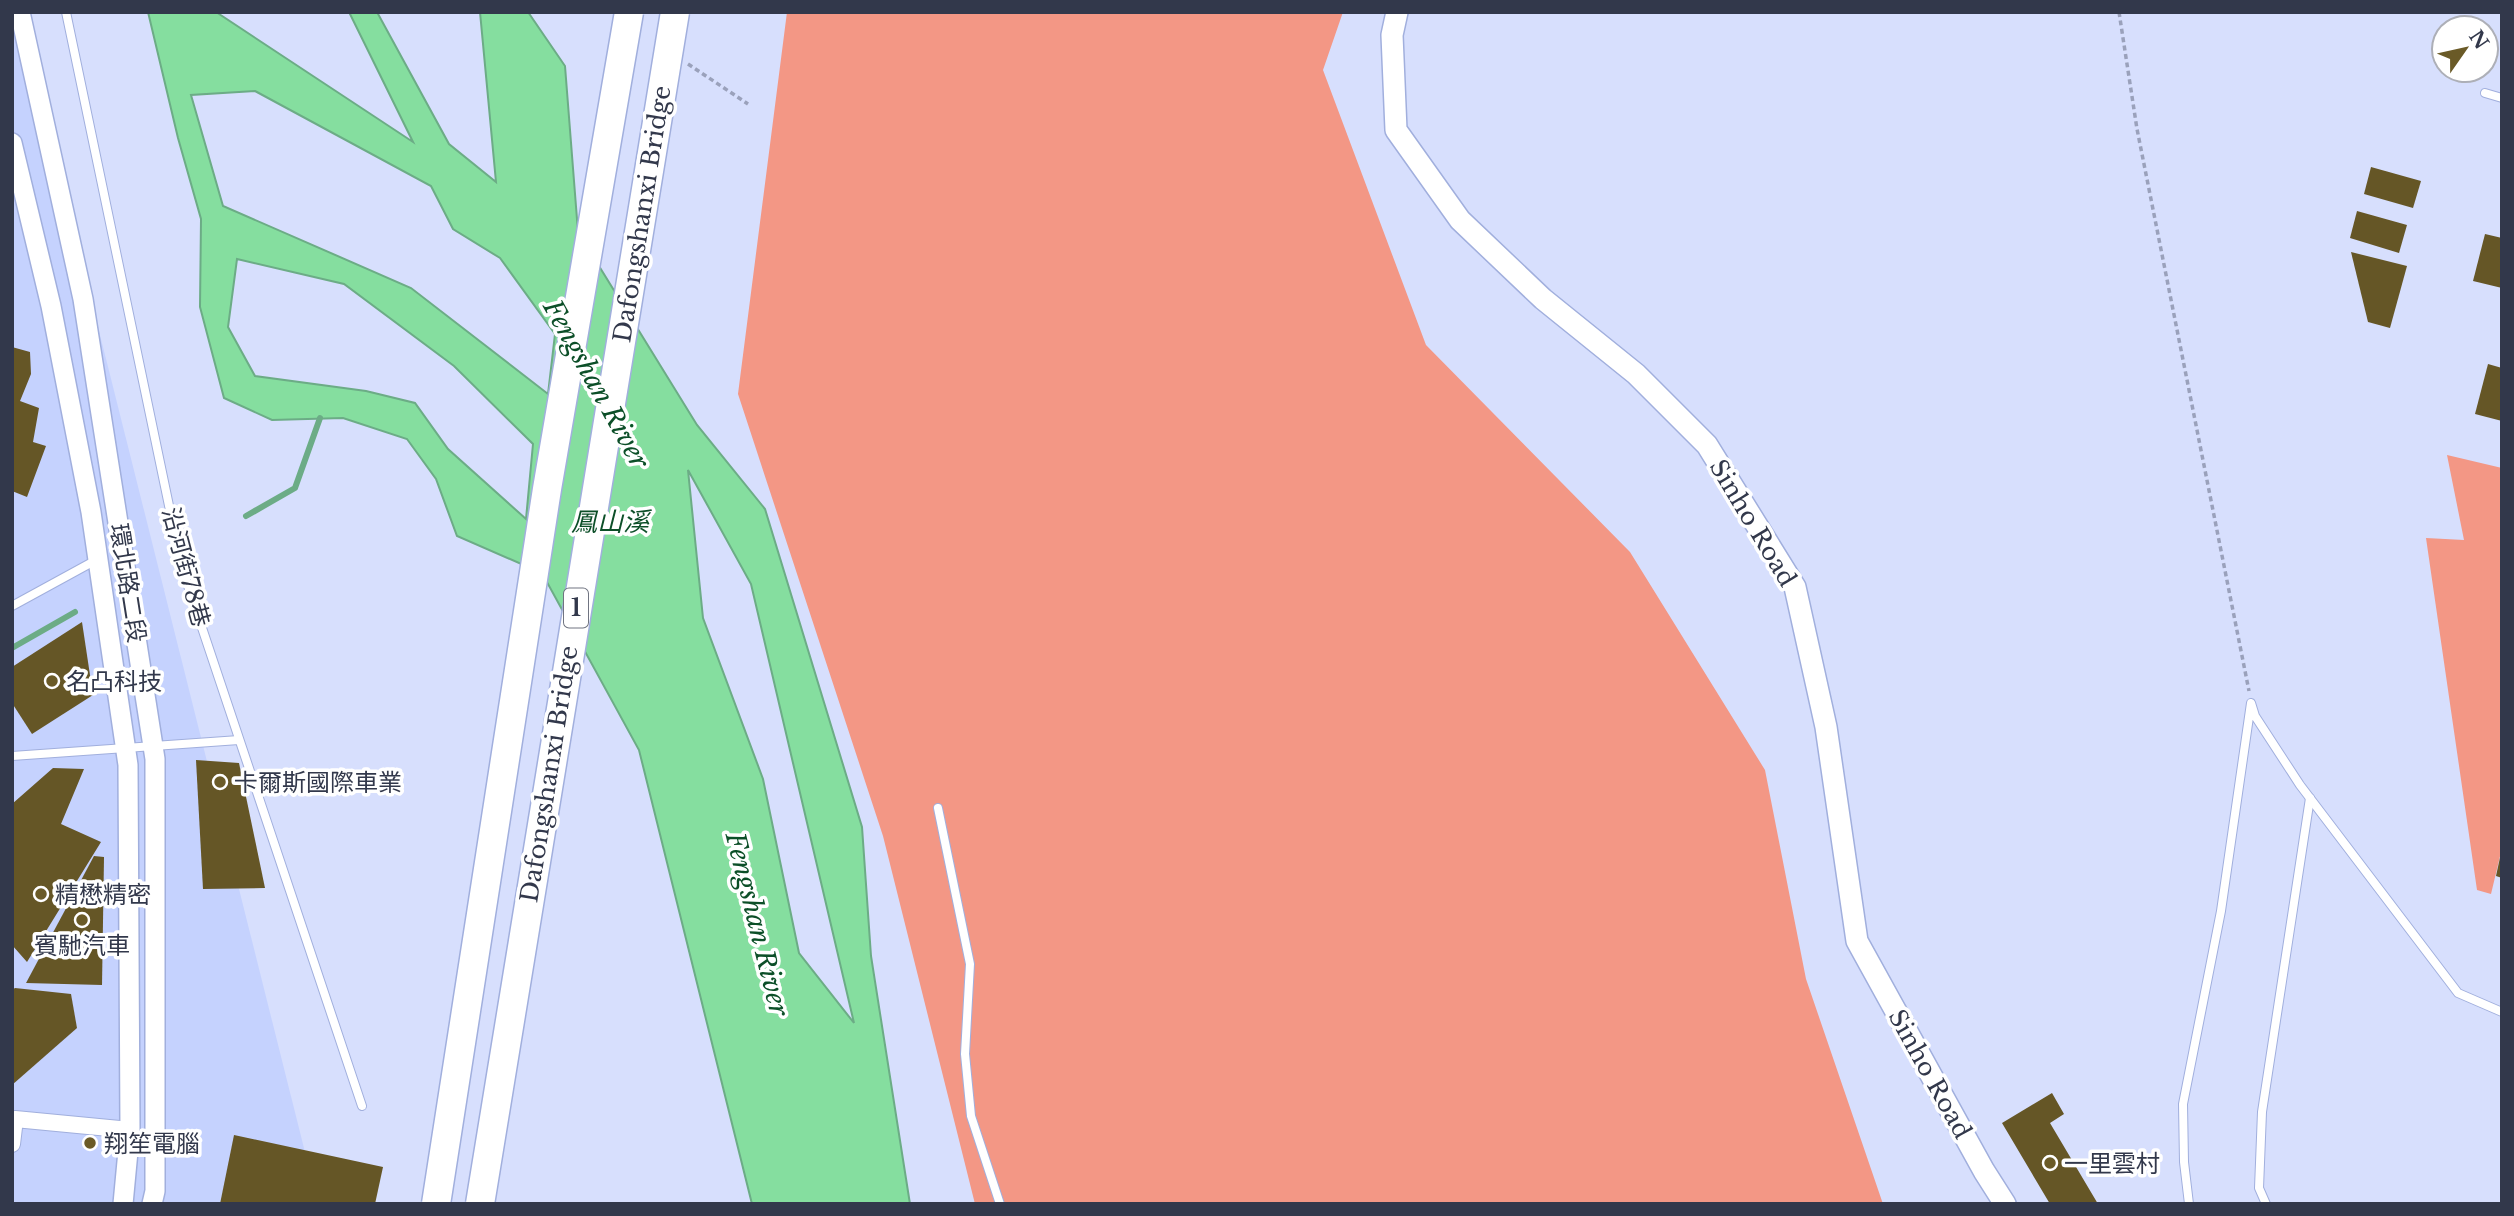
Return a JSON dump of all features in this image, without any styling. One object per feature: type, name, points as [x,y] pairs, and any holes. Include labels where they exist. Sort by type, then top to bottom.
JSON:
[{"type":"highway","name":"Dafongshanxi Bridge","points":[[436,1204],[547,489],[629,12]]},
{"type":"highway","name":"Dafongshanxi Bridge","points":[[480,1204],[675,12]]},
{"type":"main road","name":"Sinho Road","points":[[1397,12],[1392,35],[1396,130],[1460,220],[1543,299],[1636,373],[1706,445],[1795,587],[1826,727],[1857,941],[1984,1171],[2005,1204]]},
{"type":"street","name":"環北路二段","points":[[20,12],[83,299],[153,745],[155,1191],[152,1204]]},
{"type":"street","name":"環北路二段","points":[[12,143],[51,306],[98,559],[126,748],[130,1130],[123,1204]]},
{"type":"street","points":[[12,1144],[15,1119],[130,1130]]},
{"type":"lane","name":"沿河街78巷","points":[[66,12],[182,568],[362,1106]]},
{"type":"lane","points":[[2485,93],[2502,98]]},
{"type":"lane","points":[[12,201],[22,184]]},
{"type":"lane","points":[[12,606],[98,559]]},
{"type":"lane","points":[[2251,703],[2255,716],[2310,798],[2458,993],[2502,1012]]},
{"type":"lane","points":[[2189,1204],[2184,1162],[2183,1104],[2221,911],[2251,703]]},
{"type":"lane","points":[[12,756],[239,740]]},
{"type":"lane","points":[[2266,1204],[2259,1188],[2262,1112],[2310,798]]},
{"type":"lane","points":[[938,808],[970,964],[965,1054],[967,1091],[975,1129],[1000,1204]]},
{"type":"path","points":[[2119,12],[2137,129],[2251,703]]},
{"type":"shaded area","points":[[12,12],[19,12],[318,1204],[12,1204]]},
{"type":"shaded area","points":[[787,12],[1343,12],[1323,70],[1426,345],[1630,552],[1765,770],[1806,979],[1883,1204],[975,1204],[883,836],[738,394]]},
{"type":"shaded area","points":[[2447,455],[2502,468],[2502,848],[2491,894],[2477,890],[2426,538],[2464,540]]},
{"type":"water","name":"鳳山溪","points":[[148,12],[216,12],[413,142],[349,12],[377,12],[449,144],[496,182],[480,12],[528,12],[565,66],[578,232],[697,425],[765,509],[862,827],[871,956],[910,1204],[752,1204],[639,750],[542,573],[457,536],[436,479],[407,439],[343,418],[272,420],[224,398],[200,307],[201,219],[178,138]],"holes":[[[255,91],[431,186],[453,229],[500,258],[555,334],[548,394],[411,288],[223,206],[191,95]],[[237,259],[344,284],[454,366],[533,444],[526,519],[448,449],[415,403],[366,391],[255,376],[228,327]],[[688,470],[751,584],[854,1023],[799,953],[763,779],[703,618]]]},
{"type":"building","points":[[2371,167],[2421,181],[2413,208],[2364,194]]},
{"type":"building","points":[[2357,211],[2407,225],[2399,253],[2350,238]]},
{"type":"building","points":[[2485,234],[2502,238],[2502,288],[2473,281]]},
{"type":"building","points":[[2351,252],[2407,266],[2390,328],[2368,322]]},
{"type":"building","points":[[12,347],[30,352],[31,374],[20,401],[39,408],[33,442],[46,446],[27,497],[12,491]]},
{"type":"building","points":[[2488,364],[2502,368],[2502,421],[2475,414]]},
{"type":"building","name":"名凸科技","points":[[82,622],[93,695],[32,734],[12,703],[12,667]]},
{"type":"building","points":[[196,760],[239,763],[265,888],[203,889]]},
{"type":"building","name":"精懋精密","points":[[53,768],[84,769],[61,824],[101,842],[27,962],[12,945],[12,804]]},
{"type":"building","points":[[2502,853],[2502,878],[2496,876]]},
{"type":"building","name":"賓馳汽車","points":[[94,856],[104,857],[102,985],[26,983]]},
{"type":"building","points":[[15,988],[71,994],[77,1028],[12,1085],[12,990]]},
{"type":"building","name":"一里雲村","points":[[2052,1093],[2064,1114],[2050,1123],[2098,1204],[2050,1204],[2002,1123]]},
{"type":"building","points":[[234,1135],[383,1167],[375,1204],[220,1204]]},
{"type":"waterway","points":[[246,516],[295,488],[320,418]]},
{"type":"waterway","points":[[12,648],[75,612]]},
{"type":"place","name":"名凸科技","points":[[52,681]]},
{"type":"place","name":"卡爾斯國際車業","points":[[220,782]]},
{"type":"place","name":"精懋精密","points":[[41,894]]},
{"type":"place","name":"賓馳汽車","points":[[82,920]]},
{"type":"place","name":"翔笙電腦","points":[[90,1143]]},
{"type":"place","name":"一里雲村","points":[[2050,1163]]},
{"type":"water label","name":"Fengshan River","points":[[596,384]]},
{"type":"water label","name":"Fengshan River","points":[[757,924]]}]
